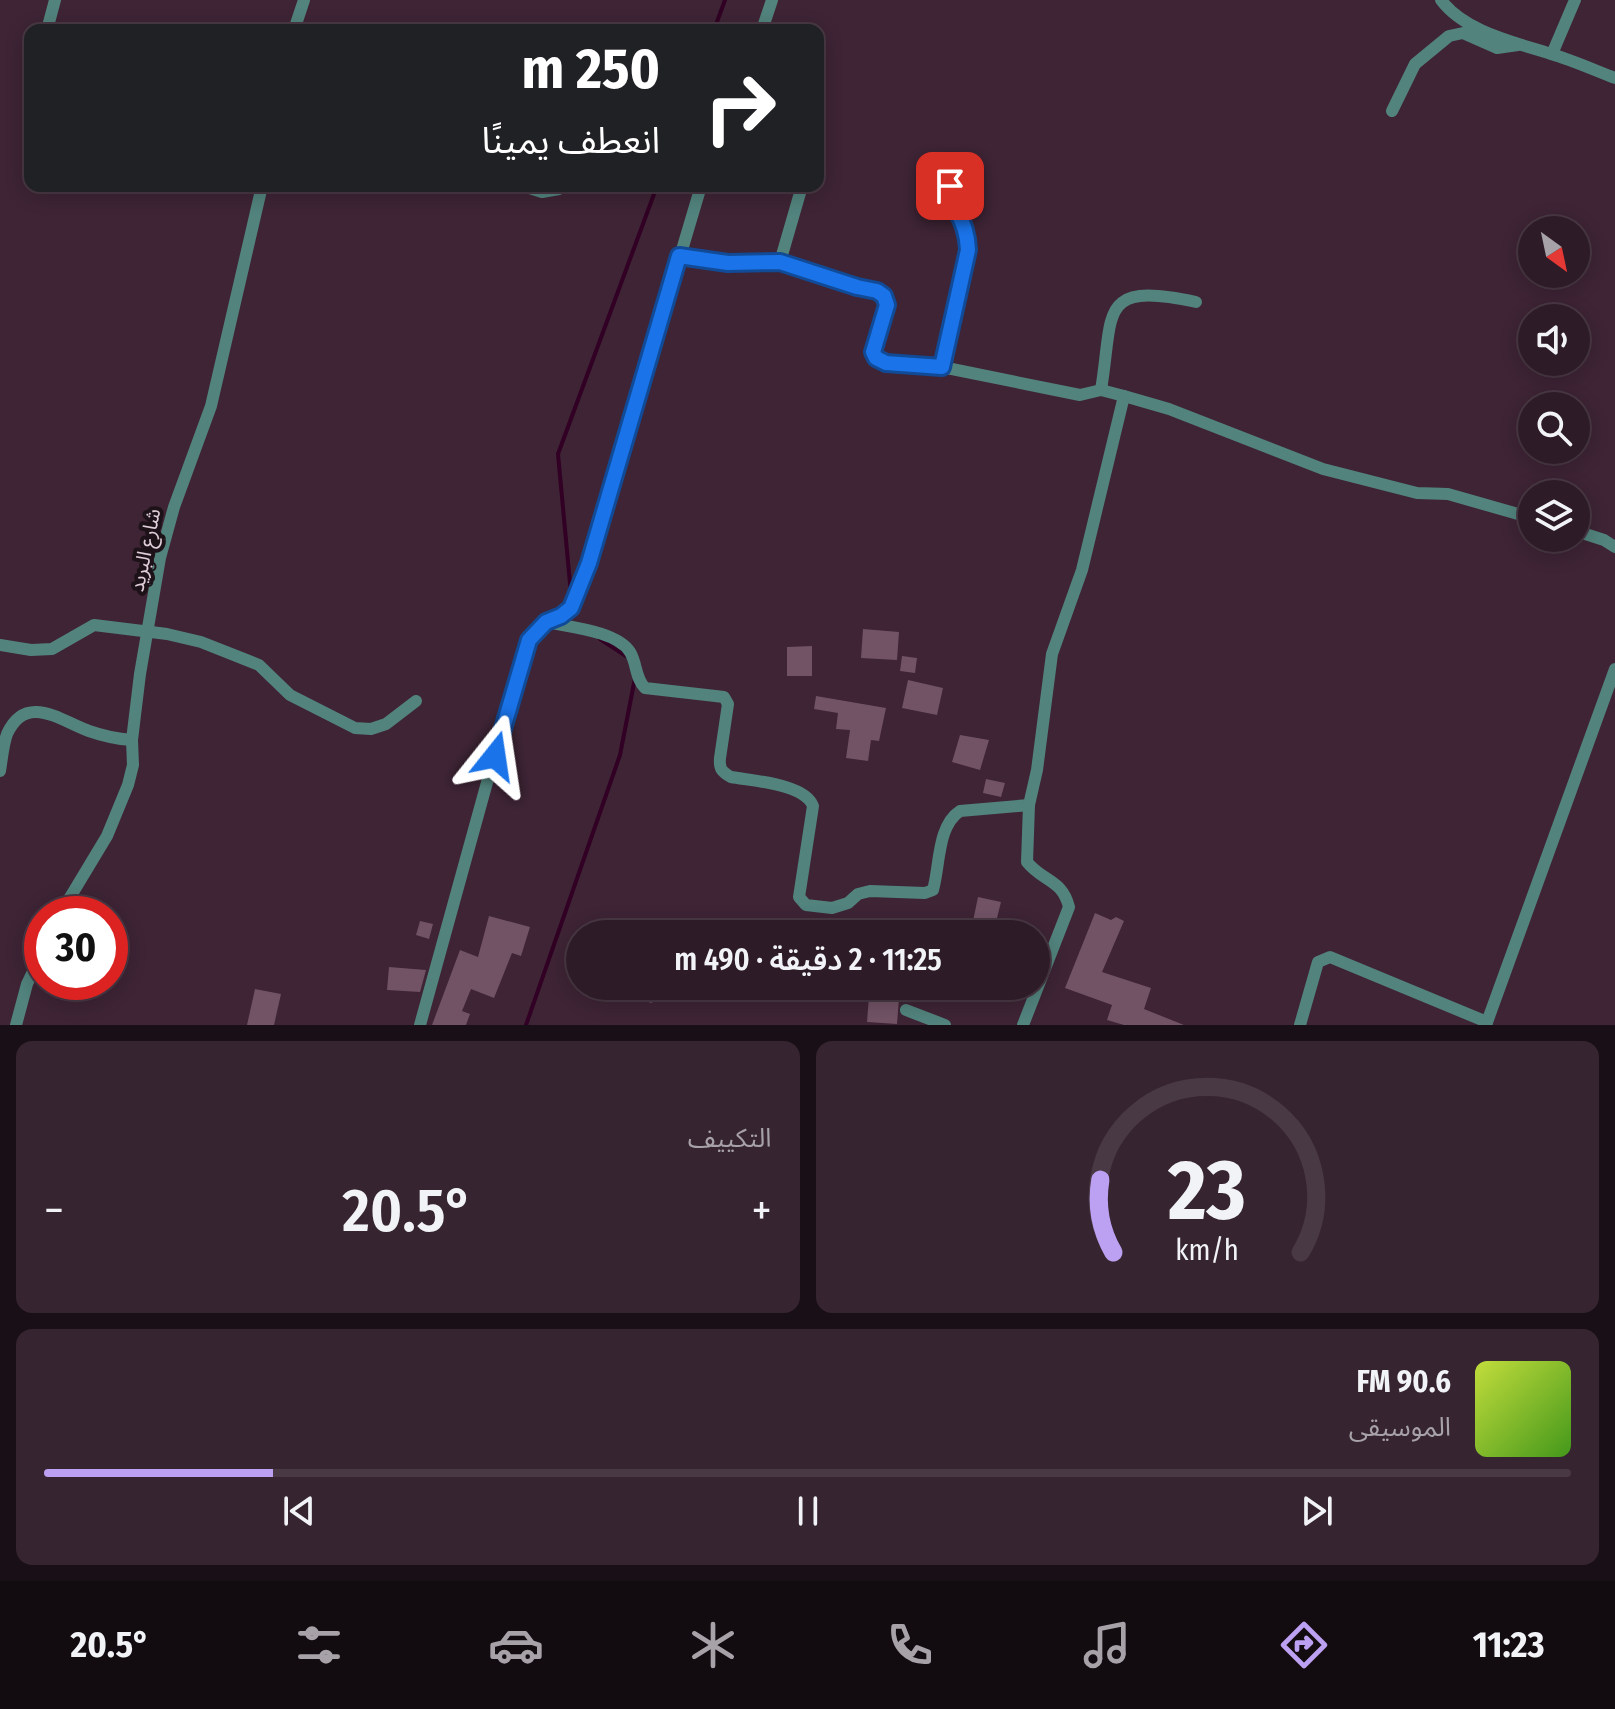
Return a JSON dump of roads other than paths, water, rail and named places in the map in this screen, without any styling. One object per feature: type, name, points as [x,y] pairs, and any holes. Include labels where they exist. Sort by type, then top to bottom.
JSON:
[{"type":"street","points":[[49,24],[55,0]]},
{"type":"street","points":[[296,24],[304,0]]},
{"type":"street","points":[[764,24],[772,0]]},
{"type":"street","points":[[1441,0],[1457,17],[1518,45],[1552,54],[1615,78]]},
{"type":"street","points":[[1552,54],[1575,0]]},
{"type":"street","points":[[1392,111],[1415,64],[1449,36],[1463,33],[1497,48],[1518,45]]},
{"type":"street","points":[[942,367],[968,250],[967,231],[963,218],[952,203],[950,186]]},
{"type":"street","name":"شارع البريد","points":[[71,896],[107,836],[123,802],[133,765],[132,740],[140,674],[160,558],[174,507],[211,406],[261,192]]},
{"type":"street","points":[[420,1025],[520,663],[529,640],[546,622],[571,608],[589,563],[699,192]]},
{"type":"street","points":[[780,262],[800,192]]},
{"type":"street","points":[[679,256],[728,263],[780,262],[877,291],[884,296],[887,305],[873,352],[881,362],[942,367],[1080,395],[1101,390],[1169,409],[1323,469],[1417,493],[1448,494],[1518,514]]},
{"type":"street","points":[[1101,390],[1112,313],[1120,302],[1137,295],[1169,296],[1196,302]]},
{"type":"street","points":[[1023,1025],[1069,907],[1059,884],[1034,870],[1027,862],[1029,805],[1037,770],[1052,654],[1082,570],[1124,396]]},
{"type":"street","points":[[1590,536],[1615,547]]},
{"type":"street","points":[[546,622],[621,642],[631,654],[639,682],[645,688],[724,697],[728,704],[719,767],[723,772],[731,777],[798,790],[810,798],[813,806],[799,897],[806,905],[832,908],[870,891],[925,893],[933,890],[945,827],[951,817],[960,811],[1029,805]]},
{"type":"street","points":[[0,645],[31,650],[52,649],[94,625],[201,642],[247,659],[272,675],[290,695],[355,728],[371,729],[386,724],[416,701]]},
{"type":"street","points":[[1300,1025],[1318,962],[1330,957],[1487,1023],[1615,669]]},
{"type":"street","points":[[0,771],[7,735],[15,721],[32,711],[54,715],[91,732],[132,740]]},
{"type":"street","points":[[16,1025],[24,995]]},
{"type":"street","points":[[906,1010],[945,1025]]},
{"type":"waterway","points":[[716,24],[725,0]]},
{"type":"waterway","points":[[571,594],[558,454],[655,192]]},
{"type":"waterway","points":[[600,639],[626,656]]},
{"type":"waterway","points":[[526,1025],[620,755],[635,678]]}]
